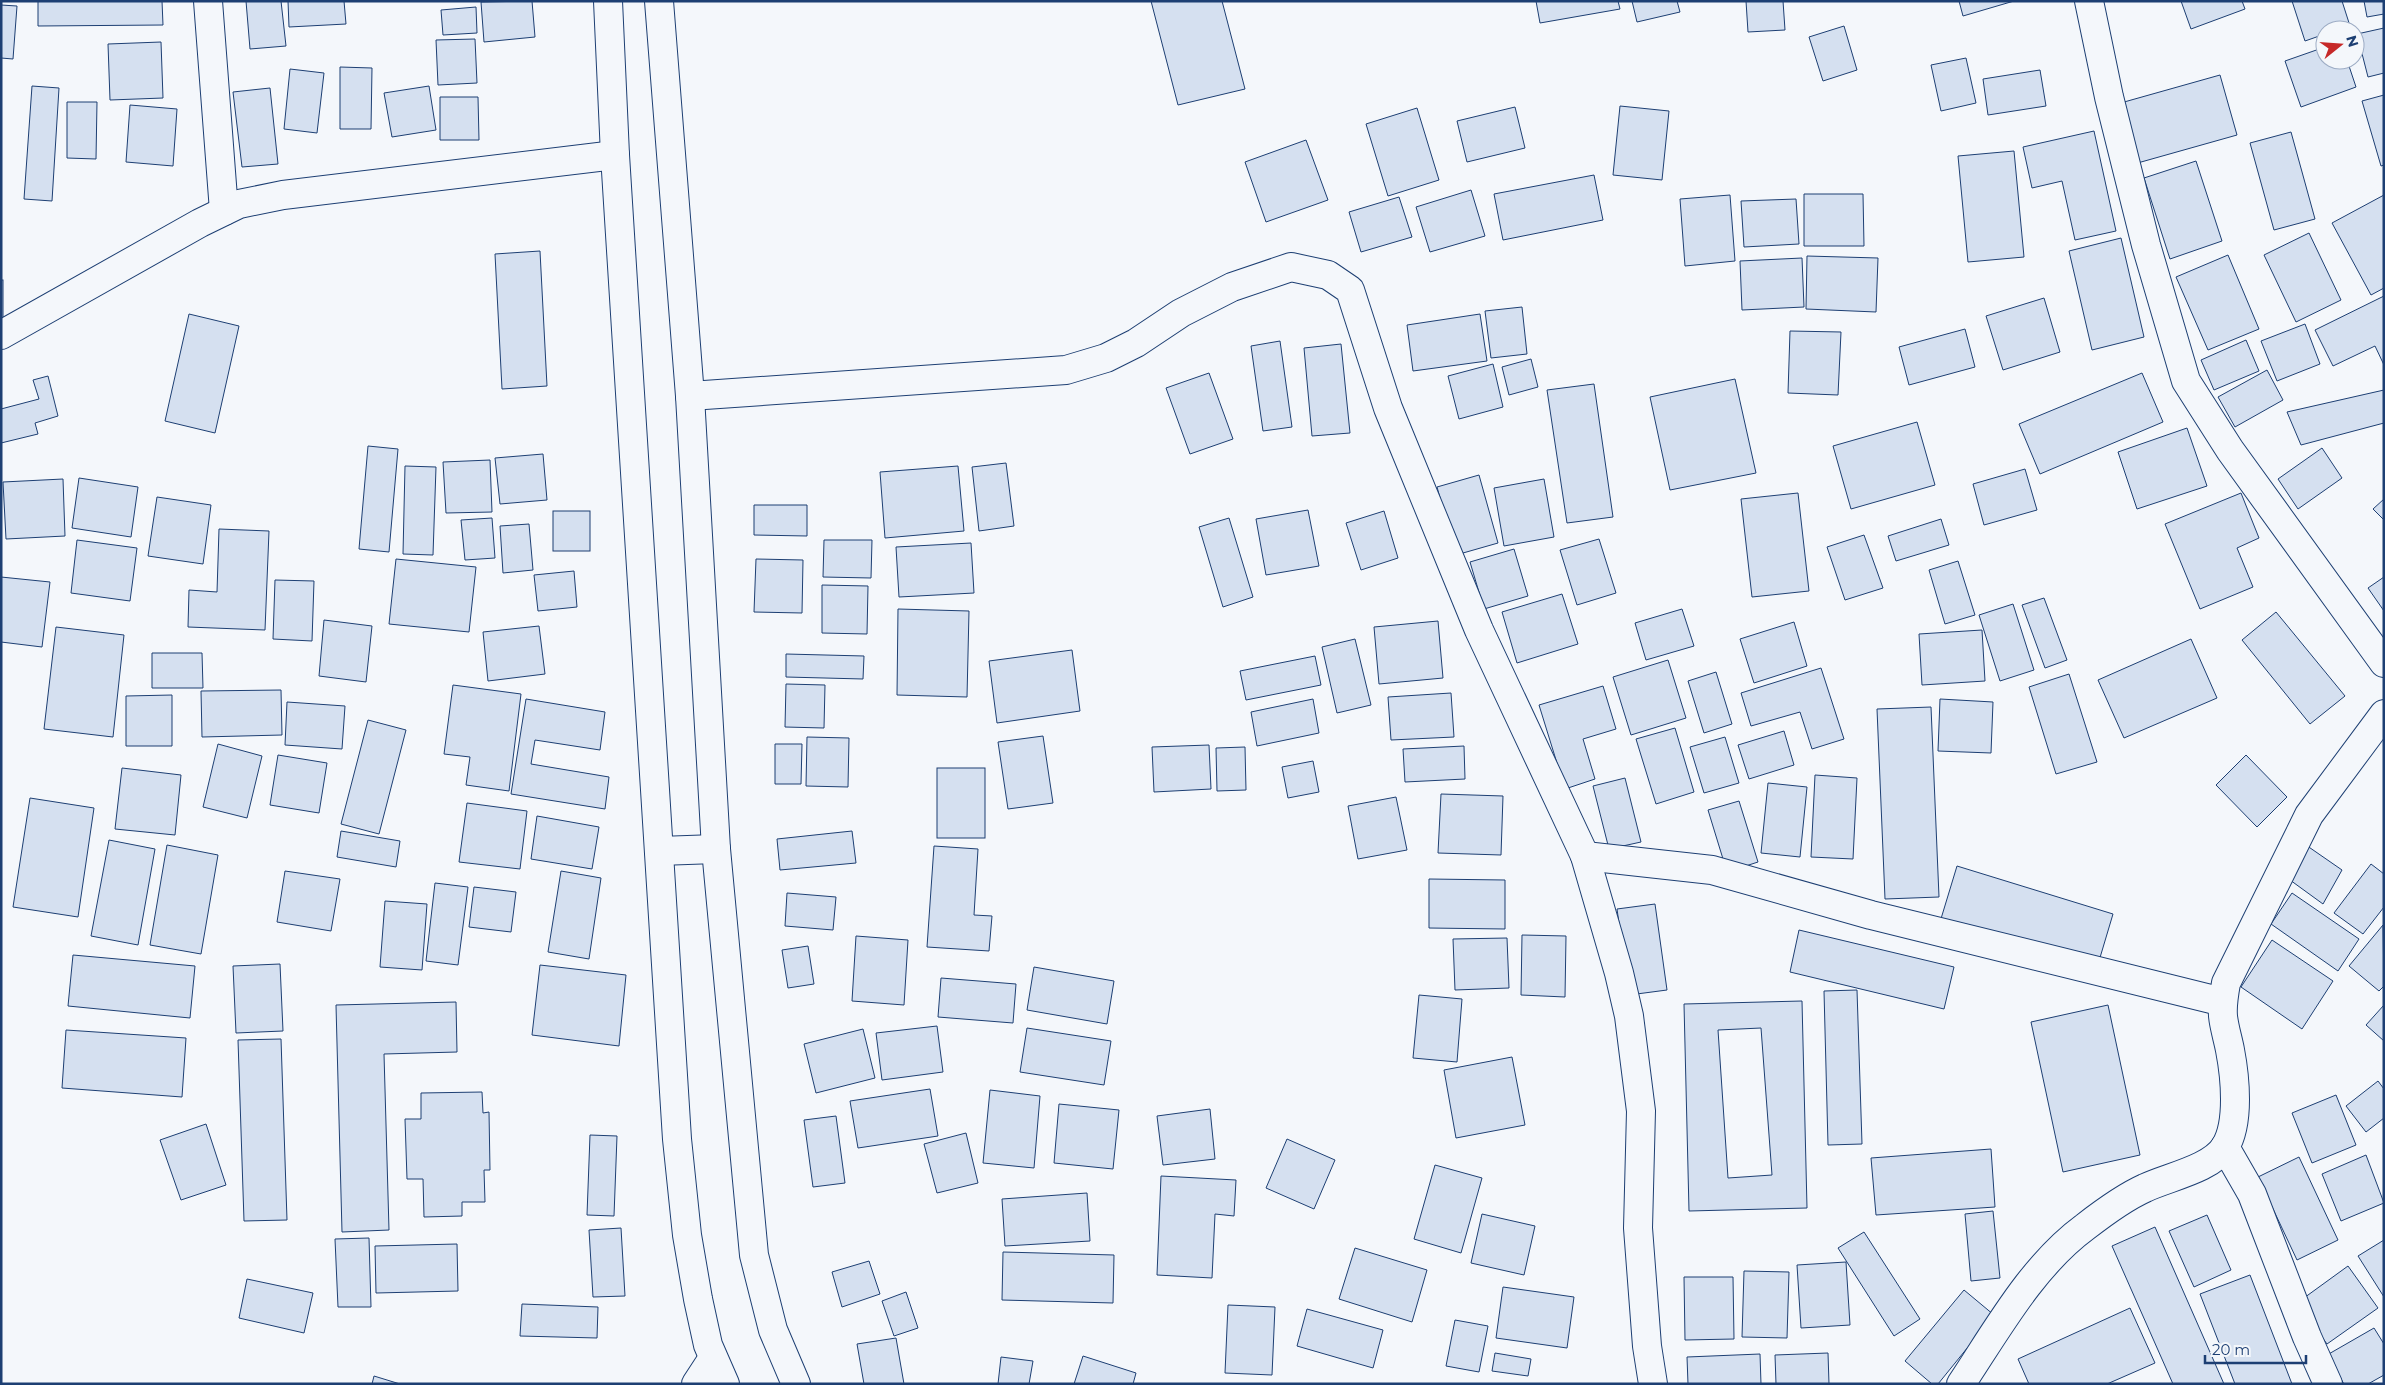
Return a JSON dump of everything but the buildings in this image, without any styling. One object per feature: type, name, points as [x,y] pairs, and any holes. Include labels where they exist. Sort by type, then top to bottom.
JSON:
[{"type":"main road","points":[[208,1],[224,211]]},
{"type":"main road","points":[[608,1],[614,155],[678,1148],[687,1234],[698,1299],[708,1346],[725,1384]]},
{"type":"main road","points":[[659,1],[690,396],[716,849],[754,1255],[772,1330],[796,1384]]},
{"type":"main road","points":[[2089,1],[2104,78],[2144,236],[2186,381],[2230,450],[2384,663]]},
{"type":"main road","points":[[1,334],[239,204],[283,195],[614,155]]},
{"type":"main road","points":[[690,396],[1066,370],[1114,355],[1136,343],[1181,313],[1232,287],[1291,267],[1328,275],[1350,290],[1388,408],[1468,603],[1585,856],[1619,972],[1636,1067],[1641,1111],[1638,1228],[1647,1346],[1653,1384]]},
{"type":"main road","points":[[1961,1384],[2037,1276],[2058,1251],[2084,1227],[2144,1188],[2205,1164],[2225,1147],[2232,1127],[2235,1102],[2234,1076],[2223,1018],[2226,983],[2309,815],[2384,714]]},
{"type":"main road","points":[[658,851],[716,849]]},
{"type":"main road","points":[[1585,856],[1712,870],[1890,920],[2223,1002]]},
{"type":"main road","points":[[2225,1147],[2252,1194],[2328,1384]]},
{"type":"main road","points":[[696,1384],[713,1358]]}]
